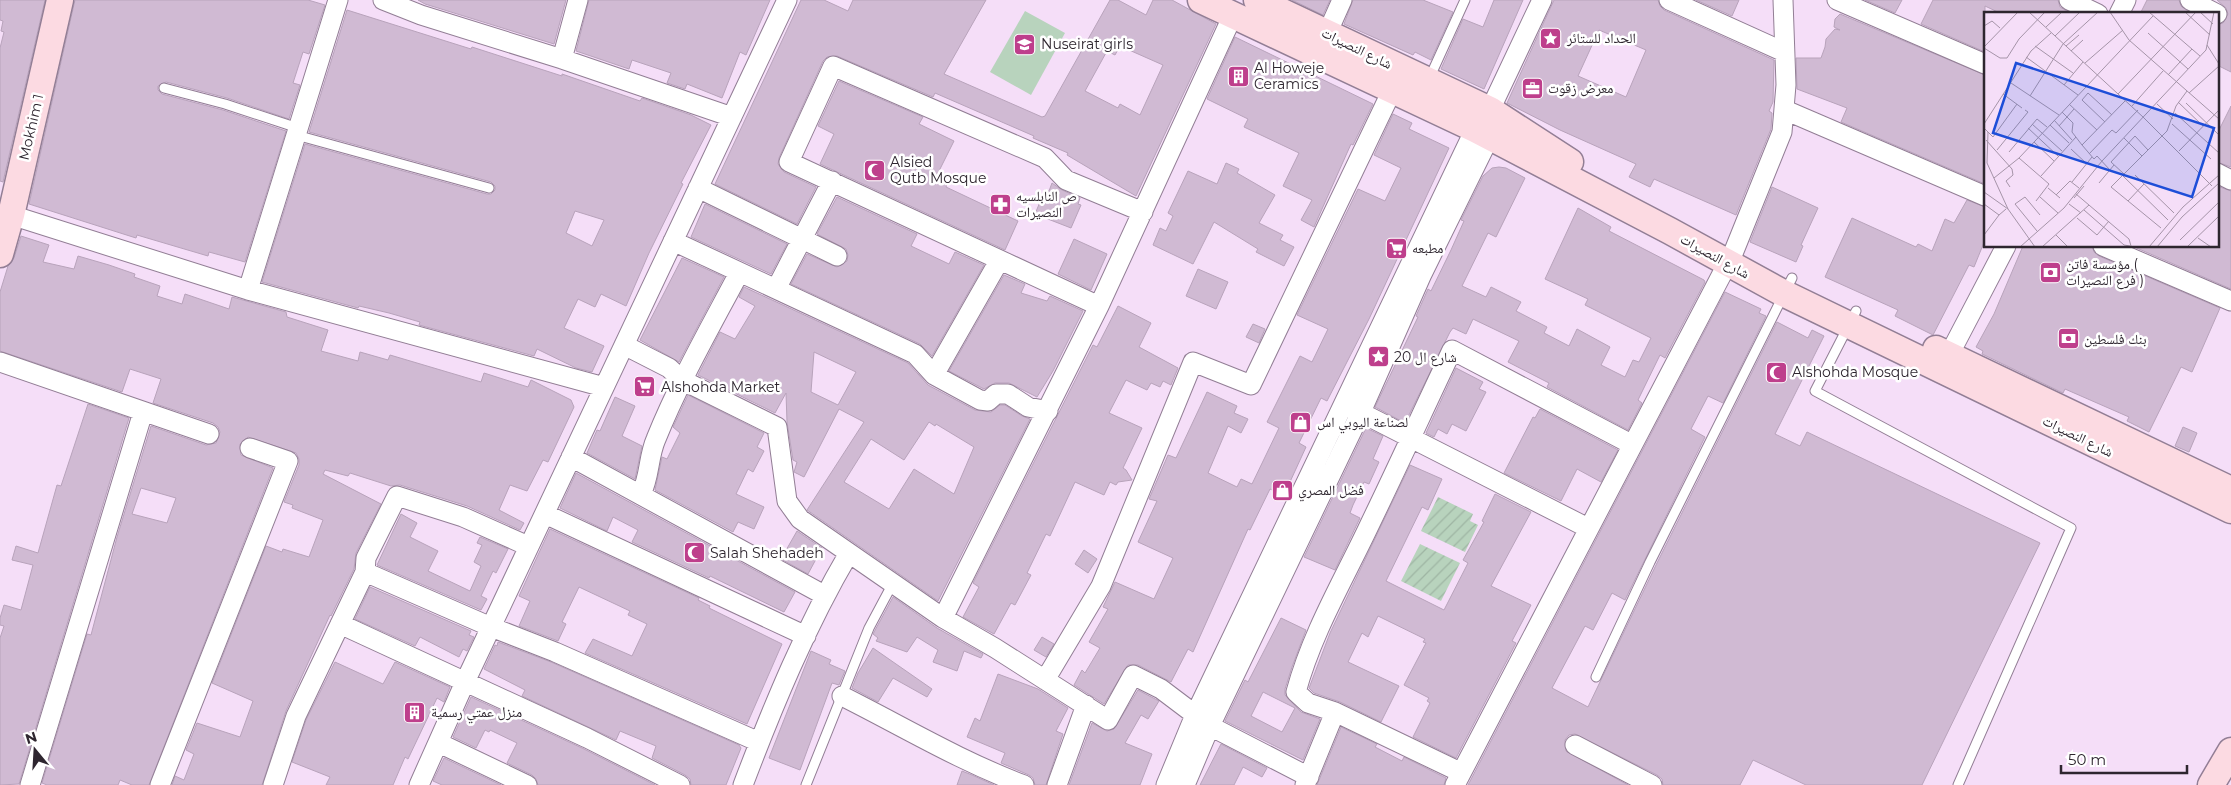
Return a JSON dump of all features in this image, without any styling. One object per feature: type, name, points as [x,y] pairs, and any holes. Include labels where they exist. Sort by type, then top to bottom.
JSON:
[{"type":"main road","name":"Mokhim 1","points":[[0,254],[11,215],[60,0]]},
{"type":"main road","name":"شارع النصيرات","points":[[1200,0],[1233,15],[1322,44],[1397,80],[1787,286],[2231,510]]},
{"type":"main road","name":"شارع النصيرات","points":[[1257,0],[1322,44]]},
{"type":"main road","name":"شارع النصيرات","points":[[1397,80],[1428,82],[1485,125]]},
{"type":"main road","name":"شارع النصيرات","points":[[1852,318],[1949,355],[2231,490]]},
{"type":"main road","points":[[2211,785],[2231,751]]},
{"type":"street","points":[[248,290],[338,0]]},
{"type":"street","points":[[383,0],[421,15],[562,59],[732,117]]},
{"type":"street","points":[[562,59],[578,0]]},
{"type":"street","points":[[419,785],[528,546],[787,0]]},
{"type":"street","points":[[1322,44],[1342,0]]},
{"type":"street","points":[[1166,785],[1202,720],[1352,409],[1542,0]]},
{"type":"street","points":[[1669,0],[1784,52]]},
{"type":"street","points":[[1632,444],[1452,350],[1326,611],[1304,660],[1296,692],[1308,703],[1335,712],[1458,779],[1731,256],[1782,132],[1785,110],[1786,60],[1784,52],[1783,0]]},
{"type":"street","points":[[1837,0],[1984,64]]},
{"type":"street","points":[[2069,0],[2094,12]]},
{"type":"street","points":[[2120,12],[2126,0]]},
{"type":"street","points":[[2190,0],[2213,12]]},
{"type":"street","points":[[2218,14],[2231,21]]},
{"type":"street","points":[[943,618],[1099,306],[1233,15]]},
{"type":"street","points":[[1099,306],[788,162],[833,66],[1045,158],[1066,180],[1143,212]]},
{"type":"street","points":[[1045,680],[1101,586],[1193,362],[1251,385],[1397,80]]},
{"type":"street","points":[[1785,110],[1984,196]]},
{"type":"street","points":[[2218,172],[2231,179]]},
{"type":"street","points":[[776,290],[832,181]]},
{"type":"street","points":[[698,188],[837,256]]},
{"type":"street","points":[[11,215],[248,290],[604,387]]},
{"type":"street","points":[[673,241],[915,354],[934,375],[980,400],[988,401],[996,394],[1008,394],[1028,407],[1048,411]]},
{"type":"street","points":[[1949,355],[2005,248]]},
{"type":"street","points":[[2108,248],[2231,301]]},
{"type":"street","points":[[934,375],[999,261]]},
{"type":"street","points":[[641,494],[647,482],[655,441],[682,380],[739,273]]},
{"type":"street","points":[[624,345],[669,368],[682,380],[777,427],[787,501],[800,519],[943,618],[1108,720],[1133,675],[1161,689],[1202,720],[1307,781],[1335,712]]},
{"type":"street","points":[[0,362],[209,434]]},
{"type":"street","points":[[1352,409],[1588,528]]},
{"type":"street","points":[[30,785],[143,412]]},
{"type":"street","points":[[160,785],[288,461],[250,448]]},
{"type":"street","points":[[571,457],[824,594]]},
{"type":"street","points":[[273,785],[296,716],[365,572],[366,558],[397,496],[463,516],[528,546]]},
{"type":"street","points":[[544,514],[806,636]]},
{"type":"street","points":[[743,785],[759,742],[824,594],[849,553]]},
{"type":"street","points":[[365,572],[555,652],[759,742]]},
{"type":"street","points":[[340,624],[587,738],[680,785]]},
{"type":"street","points":[[842,696],[885,720],[910,730],[954,756],[1024,785]]},
{"type":"street","points":[[1057,785],[1086,705]]},
{"type":"street","points":[[1185,785],[1202,720]]},
{"type":"street","points":[[439,743],[527,785]]},
{"type":"street","points":[[1575,745],[1652,785]]},
{"type":"lane","points":[[1428,82],[1465,0]]},
{"type":"lane","points":[[164,88],[225,104],[297,131],[489,188]]},
{"type":"lane","points":[[1596,678],[1650,562],[1787,286]]},
{"type":"lane","points":[[1852,318],[1815,391],[2071,528],[1958,785]]},
{"type":"lane","points":[[806,785],[869,628],[894,584]]},
{"type":"green space","points":[[1025,11],[1065,33],[1031,95],[990,72]]},
{"type":"green space","points":[[1438,497],[1473,514],[1470,521],[1478,525],[1465,552],[1421,531]]},
{"type":"green space","points":[[1420,544],[1460,563],[1441,601],[1401,581]]},
{"type":"building","points":[[0,0],[45,0],[3,182],[0,181],[0,48],[4,32],[1,31],[3,21],[0,20]]},
{"type":"building","points":[[75,0],[308,0],[325,5],[309,54],[303,52],[293,83],[300,85],[289,119],[227,98],[166,82],[158,86],[158,90],[162,94],[223,110],[286,131],[245,262],[209,252],[208,256],[137,235],[136,238],[29,204]]},
{"type":"building","points":[[418,0],[566,0],[554,44],[425,4]]},
{"type":"building","points":[[589,0],[770,0],[746,55],[740,52],[722,98],[687,84],[685,89],[667,83],[671,73],[632,60],[629,69],[576,51]]},
{"type":"building","points":[[801,0],[824,0],[848,11],[853,0],[986,0],[944,74],[1042,117],[1045,116],[1110,0],[1118,0],[1146,15],[1153,0],[1172,0],[1216,24],[1136,196],[1067,155],[1068,153],[1033,138],[1034,136],[935,93],[933,97],[837,56],[827,57],[823,61],[779,158],[778,164],[784,172],[816,187],[797,224],[715,184]],"holes":[[[1120,46],[1163,65],[1140,115],[1120,104],[1118,108],[1085,91],[1107,51],[1115,55]]]},
{"type":"building","points":[[1292,0],[1330,0],[1323,15]]},
{"type":"building","points":[[1353,0],[1423,0],[1453,12],[1431,60],[1415,52],[1413,55],[1344,24]]},
{"type":"building","points":[[1494,0],[1523,0],[1484,89],[1441,69],[1463,19],[1483,27]]},
{"type":"building","points":[[1554,0],[1658,0],[1664,10],[1774,60],[1773,102],[1769,111],[1772,113],[1771,129],[1736,215],[1654,179],[1650,187],[1629,177],[1636,164],[1560,130],[1507,103]],"holes":[[[1599,30],[1646,50],[1626,97],[1578,76]]]},
{"type":"building","points":[[1696,0],[1739,0],[1732,16]]},
{"type":"building","points":[[1865,0],[1902,0],[1895,13]]},
{"type":"building","points":[[1933,0],[2058,0],[2060,7],[2069,12],[1998,12],[1985,6],[1984,52],[1921,24]]},
{"type":"building","points":[[2147,0],[2179,0],[2181,6],[2189,12],[2141,12]]},
{"type":"building","points":[[2217,0],[2231,0],[2231,72],[2218,66],[2218,25],[2223,23],[2228,14],[2226,8]]},
{"type":"building","points":[[347,10],[471,49],[472,47],[562,76],[562,74],[640,101],[642,98],[691,115],[711,125],[681,183],[683,184],[649,253],[626,306],[601,294],[595,307],[578,299],[564,328],[604,346],[592,372],[576,368],[537,349],[534,356],[419,325],[420,322],[389,313],[359,306],[358,308],[262,282],[305,144],[487,194],[491,194],[495,190],[495,186],[491,182],[309,132]],"holes":[[[575,211],[604,220],[592,246],[566,233]]]},
{"type":"building","points":[[1840,14],[1984,75],[1984,184],[1841,122],[1847,108],[1797,89],[1796,58],[1821,58],[1826,39],[1835,29],[1840,30],[1834,27],[1835,19]]},
{"type":"building","points":[[1235,37],[1373,104],[1353,145],[1351,144],[1314,227],[1301,220],[1312,200],[1283,186],[1299,153],[1244,127],[1248,119],[1207,99]]},
{"type":"building","points":[[839,81],[923,117],[919,124],[954,141],[937,175],[948,181],[946,187],[1018,221],[1005,250],[820,164],[834,134],[818,126]]},
{"type":"building","points":[[2231,106],[2231,167],[2218,162],[2218,132]]},
{"type":"building","points":[[1393,114],[1412,123],[1409,129],[1449,148],[1369,319],[1327,401],[1321,398],[1299,443],[1306,447],[1284,495],[1270,489],[1250,530],[1248,529],[1193,652],[1188,649],[1171,682],[1138,665],[1128,665],[1104,704],[1074,685],[1082,670],[1085,673],[1100,648],[1089,642],[1108,609],[1103,607],[1115,582],[1154,599],[1173,558],[1138,542],[1157,501],[1149,499],[1168,455],[1176,458],[1207,392],[1237,406],[1234,413],[1248,419],[1241,433],[1228,426],[1208,473],[1237,487],[1241,479],[1252,484],[1279,428],[1267,422],[1300,356],[1312,362],[1328,329],[1297,315],[1358,189],[1385,201],[1401,168],[1374,155]]},
{"type":"building","points":[[1226,163],[1239,169],[1237,173],[1275,195],[1259,223],[1283,235],[1280,240],[1294,247],[1284,266],[1256,252],[1258,249],[1214,222],[1193,264],[1153,245],[1160,228],[1166,231],[1173,216],[1168,213],[1188,171],[1217,184]]},
{"type":"building","points":[[1492,168],[1506,168],[1525,178],[1496,237],[1488,233],[1462,286],[1486,297],[1491,287],[1521,302],[1516,311],[1547,327],[1544,333],[1569,346],[1577,329],[1610,347],[1601,365],[1625,377],[1633,360],[1639,362],[1651,338],[1585,305],[1588,299],[1545,279],[1578,208],[1611,227],[1609,231],[1705,282],[1665,358],[1660,355],[1638,400],[1642,403],[1628,430],[1547,387],[1549,383],[1508,362],[1519,341],[1473,319],[1466,334],[1453,328],[1450,332],[1405,423],[1375,407],[1418,317],[1416,316],[1428,289],[1431,291],[1451,250],[1464,221],[1461,220],[1483,176]]},
{"type":"building","points":[[1052,183],[1080,198],[1078,204],[1081,205],[1071,228],[1035,214],[1045,190],[1049,191]]},
{"type":"building","points":[[2218,186],[2231,191],[2231,289],[2137,248],[2218,248]]},
{"type":"building","points":[[1772,187],[1818,208],[1801,245],[1803,246],[1796,262],[1750,242]]},
{"type":"building","points":[[837,197],[917,234],[911,246],[949,264],[955,252],[984,265],[932,356],[920,344],[791,284],[807,254],[837,267],[847,261],[846,249],[817,234]]},
{"type":"building","points":[[1967,200],[1984,207],[1984,242],[1974,267],[1969,265],[1933,335],[1895,316],[1898,310],[1825,277],[1852,218],[1916,247],[1918,244],[1932,251],[1945,219],[1954,223]]},
{"type":"building","points":[[705,204],[787,244],[771,274],[691,237]]},
{"type":"building","points":[[21,236],[49,245],[43,262],[74,269],[78,256],[109,265],[135,274],[134,277],[160,286],[157,296],[182,304],[185,294],[229,309],[232,297],[286,312],[287,317],[328,330],[321,351],[358,361],[360,352],[388,360],[390,355],[481,382],[484,373],[528,387],[531,380],[571,400],[574,407],[548,462],[543,460],[527,491],[510,485],[499,510],[524,523],[520,530],[467,506],[400,485],[391,486],[350,473],[348,476],[325,470],[323,474],[381,504],[356,553],[354,569],[330,615],[286,711],[262,785],[172,785],[175,776],[184,780],[194,754],[186,750],[197,723],[240,737],[253,701],[212,683],[266,546],[282,552],[283,549],[309,557],[323,520],[292,508],[293,505],[284,502],[299,465],[296,453],[248,437],[240,444],[241,455],[273,468],[149,785],[132,785],[120,780],[118,785],[47,785],[42,783],[87,634],[91,635],[117,537],[151,426],[206,445],[216,443],[220,432],[213,423],[153,403],[161,379],[130,369],[122,392],[0,351],[0,292],[8,266],[14,258]],"holes":[[[141,488],[176,498],[167,523],[132,514]]]},
{"type":"building","points":[[1074,239],[1107,254],[1091,290],[1058,274]]},
{"type":"building","points":[[2022,248],[2093,248],[2099,256],[2220,308],[2192,372],[2181,367],[2149,432],[2127,421],[2129,417],[2065,389],[2063,393],[1982,354],[1983,351],[1976,347],[1994,314]]},
{"type":"building","points":[[682,258],[724,277],[679,362],[640,340]]},
{"type":"building","points":[[1198,269],[1228,282],[1216,309],[1186,296]]},
{"type":"building","points":[[1004,275],[1025,284],[1021,293],[1047,301],[1050,296],[1083,311],[1053,371],[1037,397],[1009,383],[995,383],[984,389],[949,371]]},
{"type":"building","points":[[744,287],[908,363],[928,385],[975,410],[991,412],[1000,405],[1005,405],[1030,419],[938,601],[807,510],[864,422],[839,409],[804,477],[794,472],[797,462],[793,460],[787,422],[786,393],[775,413],[698,375],[720,332],[735,339],[755,306],[739,297]],"holes":[[[814,352],[856,372],[838,405],[811,392]],[[929,422],[935,426],[936,424],[974,447],[954,494],[914,469],[889,509],[844,482],[871,439],[904,460]]]},
{"type":"building","points":[[1725,292],[1761,309],[1759,313],[1766,316],[1723,403],[1708,396],[1691,429],[1705,437],[1625,600],[1612,593],[1593,630],[1585,626],[1552,688],[1588,707],[1656,565],[1777,322],[1808,338],[1812,330],[1824,336],[1775,434],[1800,446],[1807,432],[2040,543],[1922,785],[1806,785],[1753,760],[1740,785],[1663,785],[1662,779],[1657,775],[1575,734],[1569,735],[1565,740],[1566,751],[1628,785],[1468,785]]},
{"type":"building","points":[[1118,306],[1151,323],[1139,347],[1178,368],[1171,385],[1163,381],[1160,387],[1151,383],[1147,390],[1126,380],[1109,413],[1142,428],[1123,468],[1132,480],[1118,482],[1116,485],[1110,482],[1104,495],[1075,482],[1050,536],[1046,534],[1027,573],[1031,575],[1015,605],[1011,603],[994,634],[963,617],[979,587],[973,583],[1093,345],[1097,347]]},
{"type":"building","points":[[1253,324],[1265,329],[1259,343],[1246,337]]},
{"type":"building","points":[[1456,368],[1483,382],[1479,389],[1486,392],[1466,431],[1452,424],[1447,434],[1438,429],[1434,437],[1426,433]]},
{"type":"building","points":[[688,395],[764,433],[757,447],[764,451],[753,472],[748,469],[736,494],[764,507],[754,529],[738,522],[733,532],[655,490],[662,457],[667,459],[680,433],[673,427]]},
{"type":"building","points":[[615,397],[635,406],[622,436],[642,446],[635,479],[587,453],[597,430],[600,431]]},
{"type":"building","points":[[88,404],[129,418],[19,784],[0,785],[0,638],[4,626],[0,625],[0,618],[4,605],[21,610],[33,565],[12,560],[16,546],[38,553],[57,485],[61,486]]},
{"type":"building","points":[[1540,409],[1618,450],[1601,482],[1577,469],[1561,501],[1504,473],[1533,417],[1535,418]]},
{"type":"building","points":[[2183,427],[2197,433],[2189,452],[2175,446]]},
{"type":"building","points":[[1366,428],[1383,436],[1373,459],[1379,462],[1369,484],[1364,482],[1353,505],[1350,513],[1360,518],[1335,570],[1304,557]]},
{"type":"building","points":[[1410,465],[1442,479],[1428,510],[1422,507],[1386,581],[1444,610],[1468,563],[1463,560],[1484,522],[1482,521],[1495,494],[1531,512],[1491,586],[1531,605],[1512,641],[1516,643],[1456,758],[1413,737],[1430,703],[1427,701],[1429,698],[1404,685],[1426,643],[1423,642],[1425,639],[1378,616],[1368,637],[1362,633],[1348,662],[1399,686],[1381,722],[1340,702],[1314,693],[1309,688],[1330,633]]},
{"type":"building","points":[[576,473],[795,592],[784,612],[710,576],[709,578],[632,542],[638,530],[613,517],[607,531],[560,508]]},
{"type":"building","points":[[401,514],[417,523],[410,537],[438,551],[428,571],[470,591],[481,566],[474,562],[482,545],[477,543],[480,537],[508,549],[496,573],[493,571],[481,596],[487,599],[481,610],[377,565]]},
{"type":"building","points":[[550,529],[699,598],[698,600],[710,606],[709,608],[782,644],[747,724],[585,653],[593,639],[632,656],[647,624],[628,615],[630,611],[579,587],[562,622],[566,624],[558,641],[519,626],[530,601],[519,596]]},
{"type":"building","points":[[797,531],[822,548],[808,574],[781,559]]},
{"type":"building","points":[[1084,550],[1097,559],[1088,573],[1075,564]]},
{"type":"building","points":[[370,587],[471,631],[469,635],[474,637],[467,651],[463,649],[459,657],[420,637],[415,646],[355,619]]},
{"type":"building","points":[[893,597],[937,628],[983,654],[981,658],[964,651],[957,671],[933,662],[938,650],[917,637],[907,652],[876,641],[878,638],[873,634]]},
{"type":"building","points":[[1281,618],[1306,630],[1285,689],[1285,695],[1301,712],[1320,719],[1303,760],[1225,721],[1245,680],[1248,682]],"holes":[[[1263,692],[1295,708],[1282,732],[1251,716]]]},
{"type":"building","points":[[1042,637],[1054,644],[1046,657],[1034,650]]},
{"type":"building","points":[[498,642],[551,662],[739,745],[741,748],[726,785],[691,785],[690,779],[685,775],[652,758],[656,746],[620,731],[616,740],[522,696],[525,690],[484,669]]},
{"type":"building","points":[[873,648],[932,689],[927,697],[893,678],[878,702],[852,688],[858,673]]},
{"type":"building","points":[[811,651],[831,660],[829,664],[845,671],[839,685],[832,683],[800,770],[769,758]]},
{"type":"building","points":[[335,662],[383,684],[395,662],[450,687],[444,702],[437,698],[408,759],[405,757],[393,785],[326,785],[330,777],[292,762],[306,720]]},
{"type":"building","points":[[998,674],[1038,689],[1068,708],[1056,731],[1063,734],[1046,785],[1035,785],[1033,778],[1029,775],[1001,763],[1005,753],[967,737],[975,718],[980,721]]},
{"type":"building","points":[[1138,690],[1159,701],[1148,719],[1141,715],[1125,743],[1152,754],[1140,785],[1069,785],[1092,723],[1107,731],[1114,729]]},
{"type":"building","points":[[471,697],[582,748],[655,785],[538,785],[532,775],[507,763],[517,743],[490,730],[489,732],[485,730],[476,748],[453,737]]},
{"type":"building","points":[[1341,727],[1377,744],[1375,747],[1402,761],[1404,757],[1446,778],[1444,785],[1317,785]]},
{"type":"building","points":[[1221,744],[1267,768],[1262,777],[1243,767],[1234,785],[1200,785]]},
{"type":"building","points":[[444,758],[501,785],[442,785],[433,781]]},
{"type":"building","points":[[962,771],[972,775],[994,785],[957,785]]},
{"type":"place","name":"الحداد للستائر","points":[[1551,38]]},
{"type":"place","name":"Nuseirat girls","points":[[1025,44]]},
{"type":"place","name":"Al Howeje Ceramics","points":[[1238,76]]},
{"type":"place","name":"معرض زقوت","points":[[1532,88]]},
{"type":"place","name":"Alsied Qutb Mosque","points":[[874,170]]},
{"type":"place","name":"ص النابلسيه النصيرات","points":[[1000,204]]},
{"type":"place","name":"مطبعه","points":[[1396,248]]},
{"type":"place","name":"مؤسسة فاتن ( فرع النصيرات )","points":[[2050,272]]},
{"type":"place","name":"بنك فلسطين","points":[[2068,339]]},
{"type":"place","name":"شارع ال 20","points":[[1378,357]]},
{"type":"place","name":"Alshohda Mosque","points":[[1776,372]]},
{"type":"place","name":"Alshohda Market","points":[[645,387]]},
{"type":"place","name":"لصناعة اليوبي اس","points":[[1301,422]]},
{"type":"place","name":"فضل المصري","points":[[1282,490]]},
{"type":"place","name":"Salah Shehadeh","points":[[694,553]]},
{"type":"place","name":"منزل عمتي رسمية","points":[[415,712]]}]
